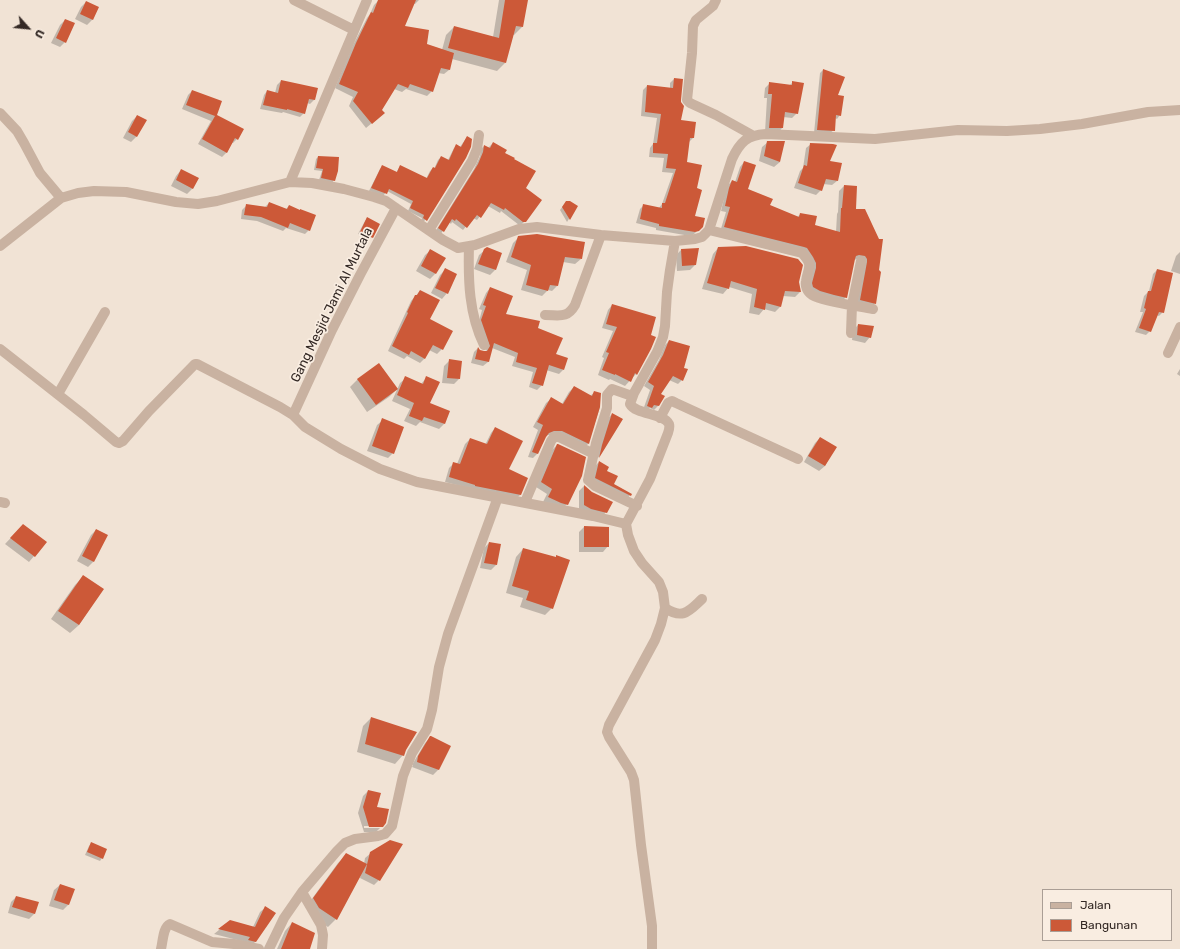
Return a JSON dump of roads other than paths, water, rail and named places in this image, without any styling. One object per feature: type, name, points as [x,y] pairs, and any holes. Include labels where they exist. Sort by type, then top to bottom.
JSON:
[{"type":"street","points":[[294,0],[354,30]]},
{"type":"street","points":[[290,182],[367,0]]},
{"type":"street","points":[[716,0],[713,6],[696,20],[693,26],[692,53],[687,99],[688,102],[716,115],[752,135]]},
{"type":"street","points":[[0,246],[61,198],[78,193],[94,191],[126,192],[176,202],[198,204],[223,200],[290,182],[312,183],[374,196],[386,201],[443,240],[458,248],[469,246],[519,229],[537,227],[601,235],[675,241],[695,239],[702,237],[709,230],[737,149],[752,135],[766,134],[875,138],[958,130],[1007,131],[1082,124],[1148,112],[1180,110]]},
{"type":"street","points":[[0,113],[17,131],[40,173],[61,198]]},
{"type":"street","points":[[429,230],[472,161],[477,149],[479,135]]},
{"type":"street","name":"Gang Mesjid Jami Al Murtala","points":[[293,415],[332,330],[396,208]]},
{"type":"street","points":[[709,230],[802,253],[808,259],[810,266],[806,282],[807,289],[811,294],[825,299],[873,308]]},
{"type":"street","points":[[545,315],[566,315],[571,312],[601,235]]},
{"type":"street","points":[[652,949],[652,926],[634,780],[631,772],[607,732],[609,725],[655,640],[665,608],[663,592],[659,582],[642,563],[634,551],[628,535],[626,524],[637,506],[650,479],[668,433],[669,424],[667,422],[634,409],[630,404],[632,396],[658,352],[665,326],[669,278],[675,241]]},
{"type":"street","points":[[469,246],[468,273],[473,313],[484,345]]},
{"type":"street","points":[[851,333],[852,305],[862,262]]},
{"type":"street","points":[[58,394],[105,312]]},
{"type":"street","points":[[1168,353],[1180,327]]},
{"type":"street","points":[[0,349],[119,443],[123,441],[149,410],[195,364],[197,364],[280,407],[293,415],[305,427],[341,449],[380,469],[417,482],[525,502],[626,524]]},
{"type":"street","points":[[632,396],[612,388],[607,395],[607,408],[596,443],[588,480],[595,486],[637,506]]},
{"type":"street","points":[[660,418],[668,403],[672,401],[676,402],[798,459]]},
{"type":"street","points":[[525,502],[551,440],[554,437],[559,437],[594,454]]},
{"type":"street","points":[[269,949],[284,918],[302,892],[345,843],[355,839],[385,834],[392,826],[403,776],[412,753],[426,728],[430,716],[439,667],[448,634],[498,497]]},
{"type":"street","points":[[665,608],[675,614],[684,613],[702,599]]},
{"type":"street","points":[[302,892],[321,925],[323,935],[322,949]]},
{"type":"street","points":[[161,949],[166,926],[169,924],[211,946],[234,944],[259,949]]}]
